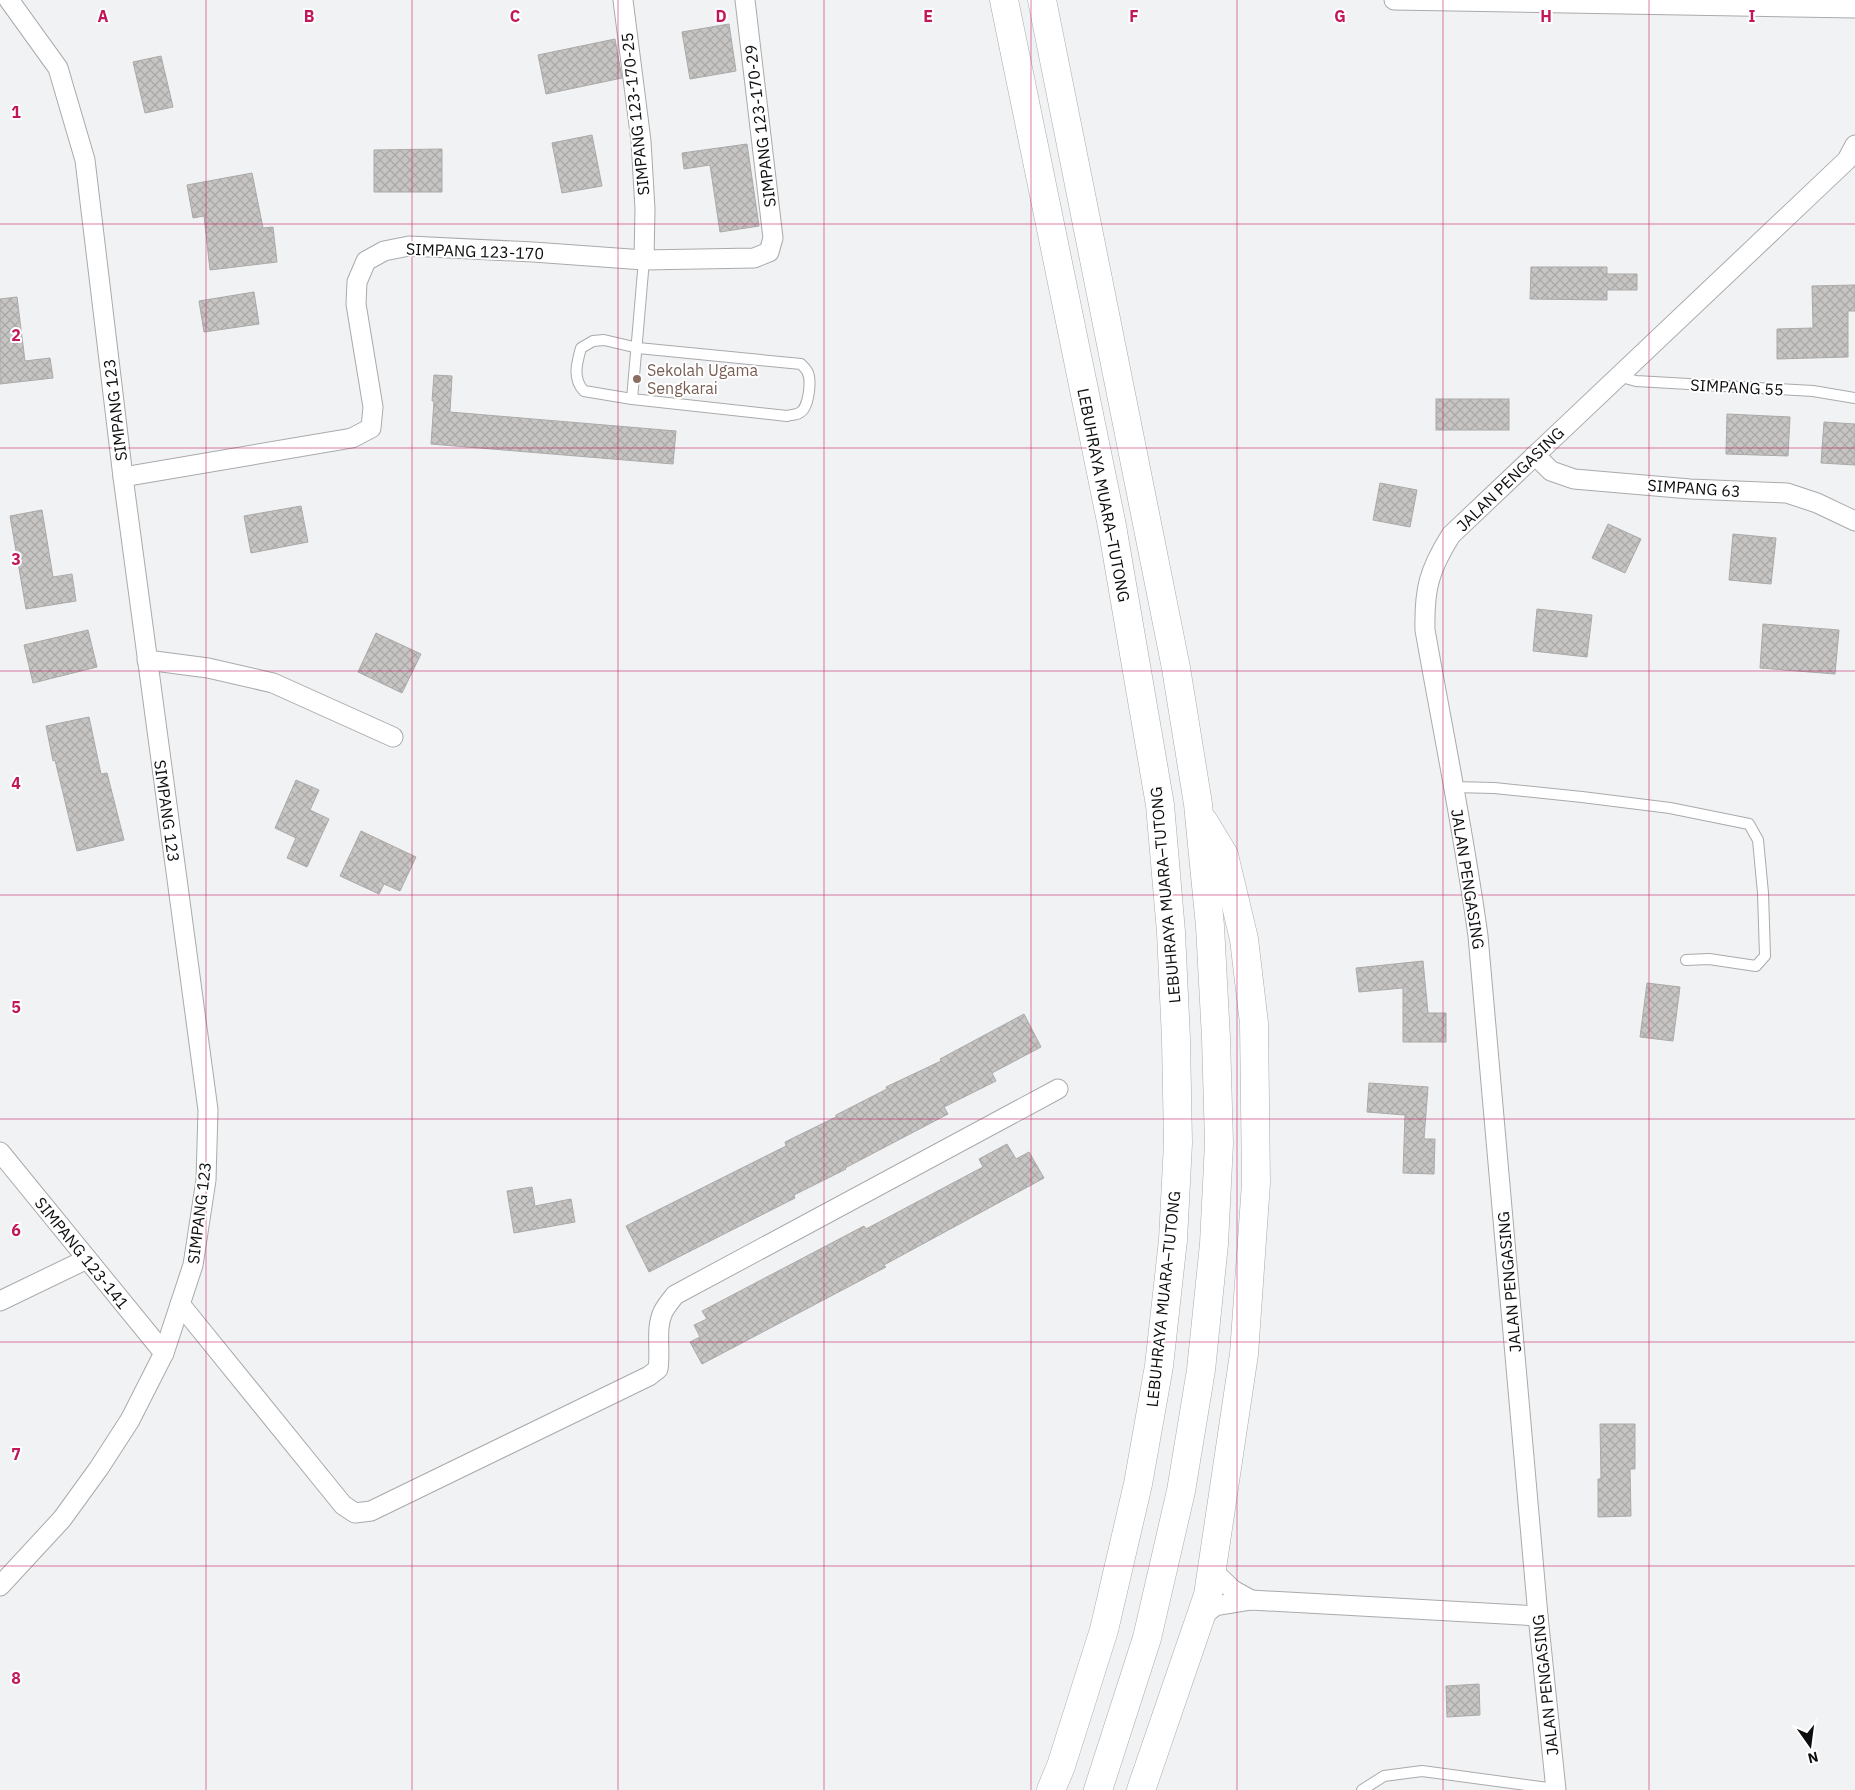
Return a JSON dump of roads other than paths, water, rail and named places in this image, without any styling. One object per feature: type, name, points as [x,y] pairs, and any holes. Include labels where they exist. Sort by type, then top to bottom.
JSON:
[{"type":"highway","name":"LEBUHRAYA MUARA–TUTONG","points":[[1004,0],[1112,526],[1160,805],[1171,932],[1176,1039],[1178,1153],[1173,1240],[1159,1366],[1138,1484],[1104,1630],[1061,1766],[1051,1790]]},
{"type":"highway","points":[[1042,0],[1176,668],[1199,814],[1210,926],[1216,1038],[1219,1144],[1214,1244],[1201,1370],[1181,1490],[1147,1638],[1098,1790]]},
{"type":"highway","points":[[1141,1790],[1208,1595],[1244,1354],[1256,1183],[1254,1023],[1244,939],[1224,855],[1199,814]]},
{"type":"street","name":"SIMPANG 123","points":[[0,1586],[62,1519],[99,1468],[130,1420],[164,1353],[193,1265],[206,1180],[208,1110],[123,477],[85,160],[58,68],[9,0]]},
{"type":"street","name":"SIMPANG 123-170-25","points":[[624,0],[641,141],[645,209],[644,260]]},
{"type":"street","name":"SIMPANG 123-170-29","points":[[745,0],[773,238],[769,252]]},
{"type":"street","points":[[1394,0],[1855,8]]},
{"type":"street","name":"JALAN PENGASING","points":[[1556,1790],[1538,1616],[1478,936],[1467,858],[1425,630],[1428,579],[1451,535],[1846,160],[1855,145]]},
{"type":"street","name":"SIMPANG 123-170","points":[[123,477],[352,438],[370,428],[373,407],[356,304],[357,282],[366,260],[384,251],[409,246],[644,260],[754,258],[769,252]]},
{"type":"street","name":"SIMPANG 63","points":[[1534,455],[1551,471],[1574,479],[1690,489],[1787,493],[1818,503],[1855,522]]},
{"type":"street","points":[[147,660],[208,668],[273,684],[393,737]]},
{"type":"street","points":[[180,1304],[343,1505],[355,1513],[371,1511],[649,1376],[658,1369],[660,1356],[658,1333],[663,1313],[675,1295],[1058,1089]]},
{"type":"street","name":"SIMPANG 123-141","points":[[0,1152],[164,1353]]},
{"type":"street","points":[[0,1301],[87,1259]]},
{"type":"street","points":[[1212,1570],[1233,1590],[1251,1600]]},
{"type":"street","points":[[1200,1618],[1215,1606],[1251,1600],[1538,1616]]},
{"type":"lane","name":"SIMPANG 123-170-25","points":[[632,399],[638,348],[644,260]]},
{"type":"lane","points":[[604,340],[638,348],[801,364],[807,371],[809,378],[808,398],[804,409],[799,414],[787,416],[632,399],[584,390],[580,386],[577,377],[577,364],[581,348],[593,341],[604,340]]},
{"type":"lane","name":"SIMPANG 55","points":[[1618,376],[1636,381],[1812,391],[1855,398]]},
{"type":"lane","points":[[1453,787],[1494,788],[1582,797],[1670,808],[1749,824],[1758,840],[1763,894],[1765,956],[1756,966],[1709,959],[1686,960]]},
{"type":"lane","points":[[1362,1790],[1384,1776],[1422,1771],[1556,1790]]},
{"type":"place","name":"Sekolah Ugama Sengkarai","points":[[637,379]]}]
